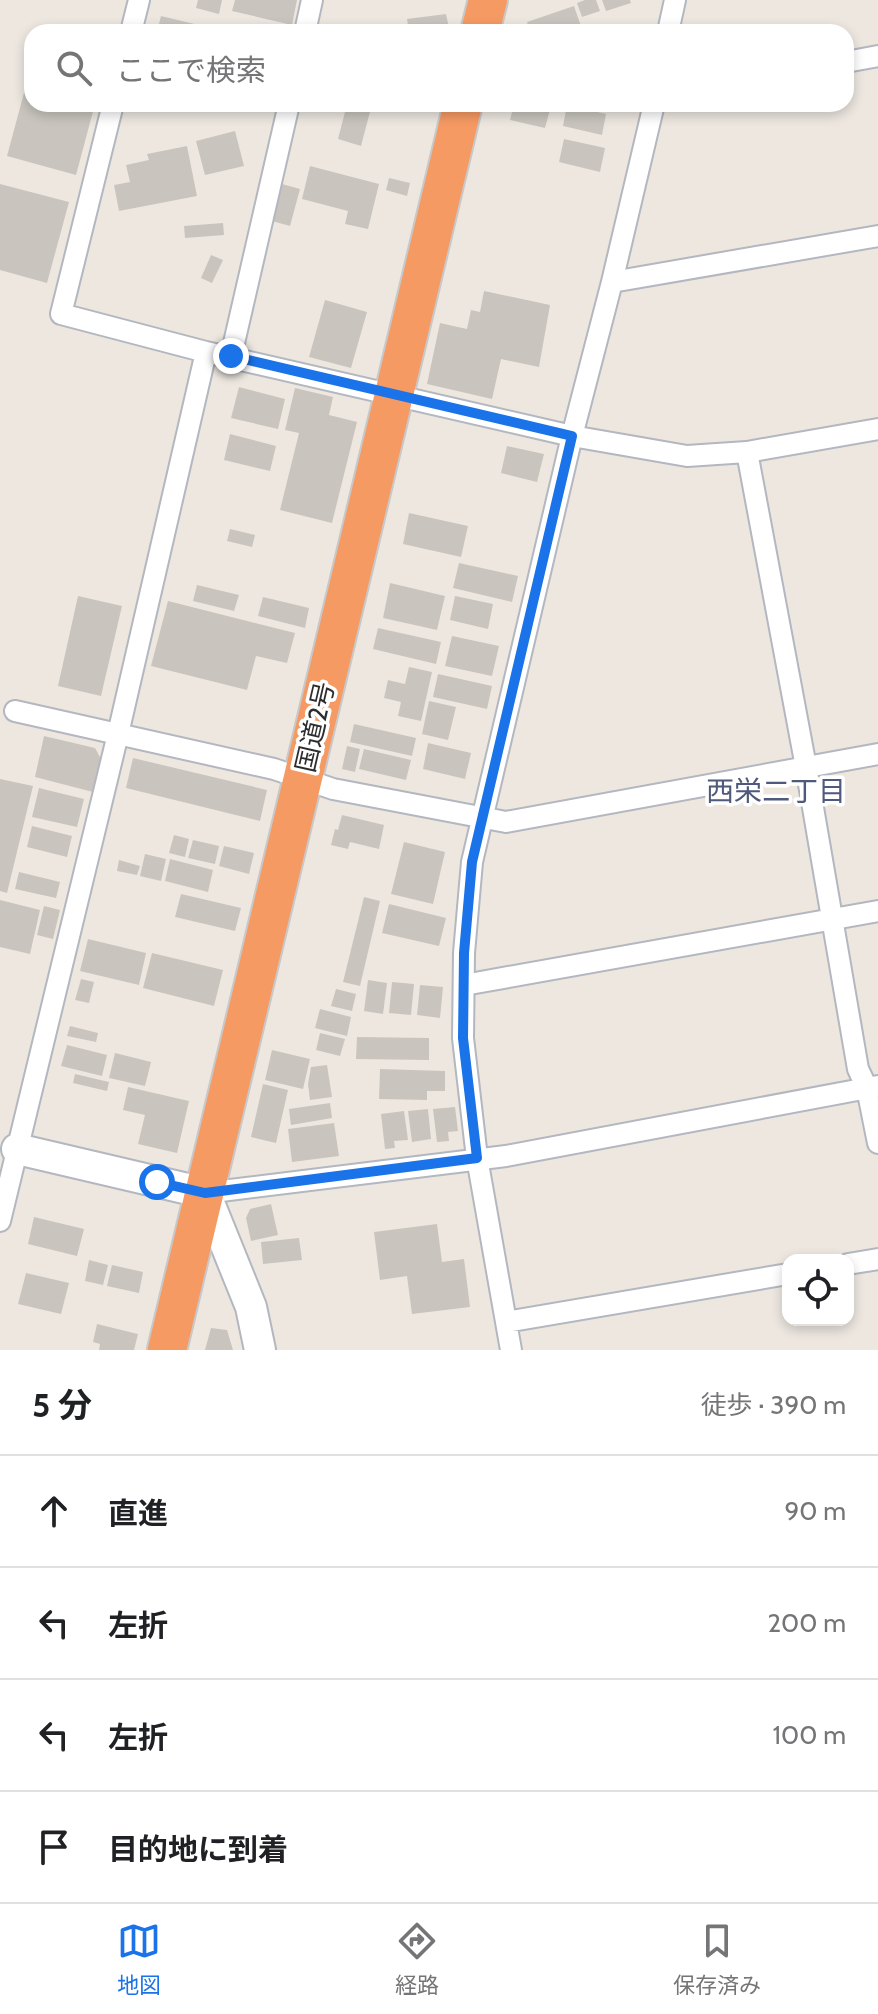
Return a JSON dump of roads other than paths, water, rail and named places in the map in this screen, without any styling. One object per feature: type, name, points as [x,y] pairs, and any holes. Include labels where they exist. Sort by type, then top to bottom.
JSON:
[{"type":"highway","points":[[482,24],[488,0]]},
{"type":"highway","name":"国道2号","points":[[167,1350],[461,112]]},
{"type":"street","points":[[133,24],[139,0]]},
{"type":"street","points":[[307,24],[312,0]]},
{"type":"street","points":[[670,24],[675,0]]},
{"type":"street","points":[[854,60],[878,56]]},
{"type":"street","points":[[111,112],[61,314],[206,352],[572,436],[687,456],[747,452],[878,429]]},
{"type":"street","points":[[231,356],[287,112]]},
{"type":"street","points":[[511,1350],[477,1158],[463,1038],[472,862],[652,112]]},
{"type":"street","points":[[612,282],[878,236]]},
{"type":"street","points":[[0,1221],[118,734],[206,352]]},
{"type":"street","points":[[747,452],[858,1069],[872,1087],[878,1143]]},
{"type":"street","points":[[15,711],[274,769],[333,789],[506,822],[878,754]]},
{"type":"street","points":[[464,985],[878,911]]},
{"type":"street","points":[[17,1149],[205,1193],[506,1156],[872,1087]]},
{"type":"street","points":[[205,1193],[251,1307],[260,1350]]},
{"type":"street","points":[[854,1263],[878,1259]]},
{"type":"street","points":[[506,1322],[782,1275]]},
{"type":"district","name":"西栄二丁目","points":[[776,791]]}]
